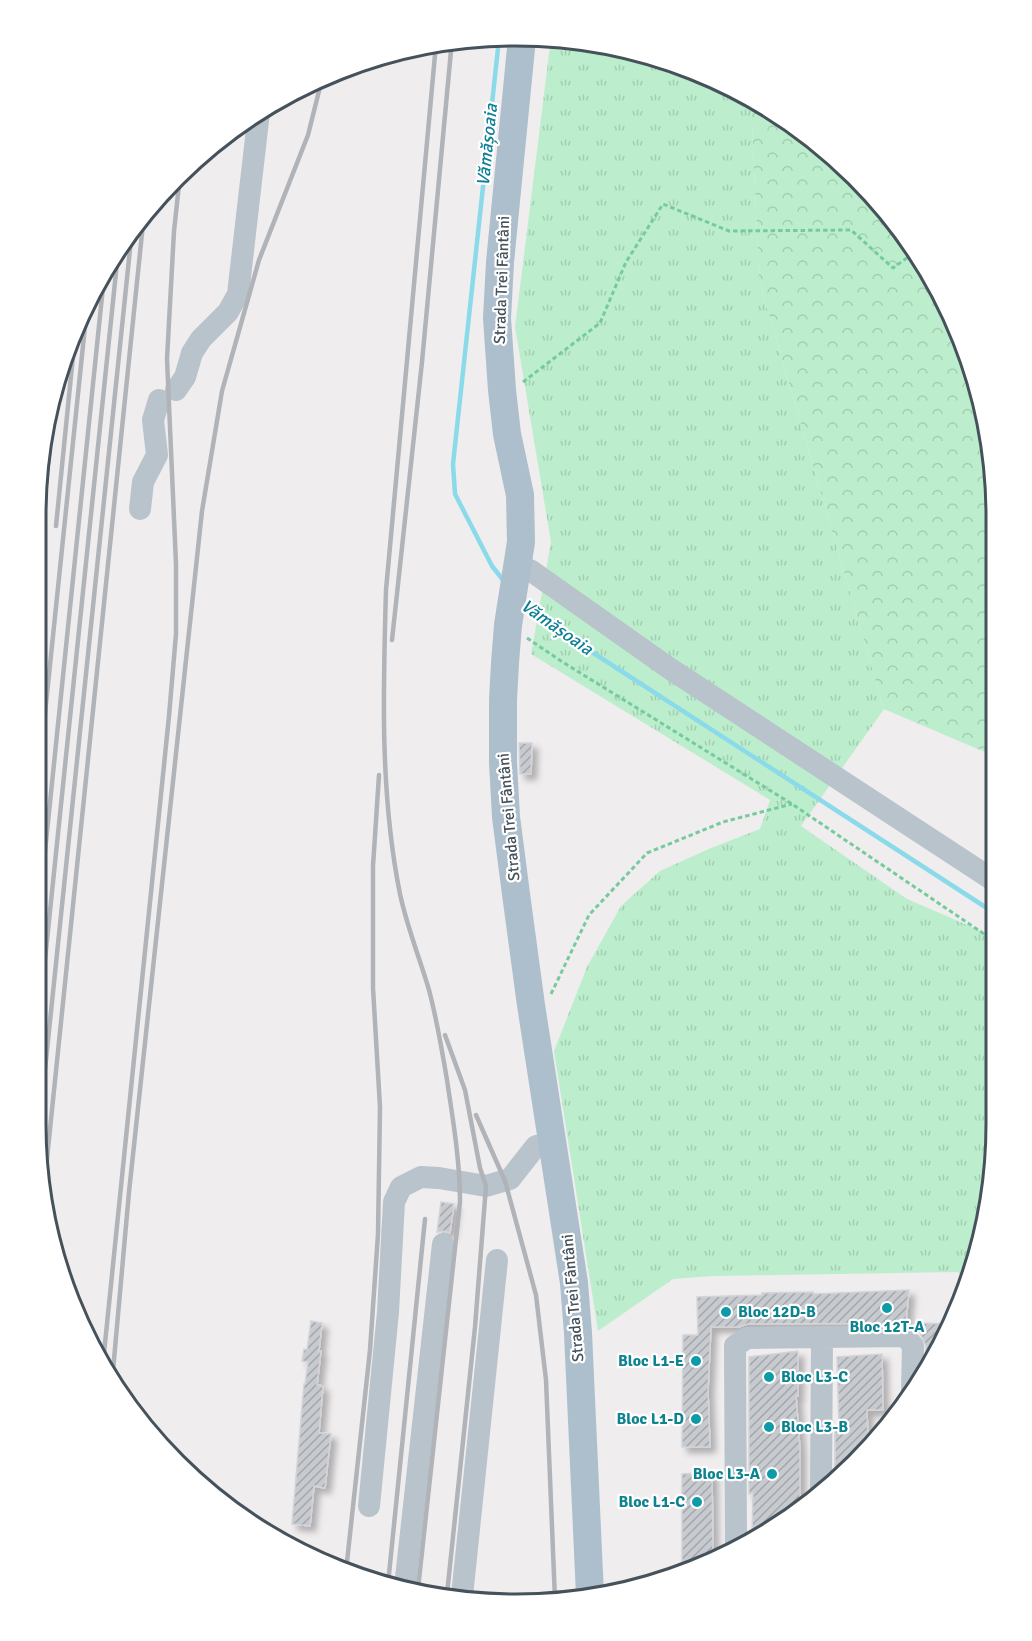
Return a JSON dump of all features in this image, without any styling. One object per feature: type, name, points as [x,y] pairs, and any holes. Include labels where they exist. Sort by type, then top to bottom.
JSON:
[{"type":"main road","name":"Strada Trei Fântâni","points":[[521,46],[500,262],[498,318],[507,434],[520,495],[520,542],[509,615],[503,700],[506,817],[531,1005],[575,1293],[590,1588]]},
{"type":"street","points":[[140,509],[143,482],[157,455],[153,420],[168,395],[185,377],[192,353],[201,339],[228,312],[238,294],[258,124]]},
{"type":"street","points":[[516,572],[530,570],[669,668],[986,875]]},
{"type":"street","points":[[369,1506],[388,1312],[394,1202],[401,1186],[421,1177],[486,1186],[505,1181],[510,1179],[536,1146],[552,1143]]},
{"type":"street","points":[[406,1581],[443,1244]]},
{"type":"street","points":[[463,1591],[497,1260]]},
{"type":"street","points":[[736,1540],[735,1346],[747,1338],[905,1336],[913,1346],[912,1376]]},
{"type":"street","points":[[821,1482],[822,1337]]},
{"type":"path","points":[[502,390],[518,386],[600,323],[626,262],[663,204],[729,231],[851,230],[893,268],[908,257]]},
{"type":"path","points":[[509,615],[561,661],[792,804],[986,935]]},
{"type":"path","points":[[531,1005],[548,1001],[589,915],[647,853],[723,822],[792,804]]},
{"type":"green space","points":[[550,48],[638,62],[696,82],[751,109],[759,280],[884,709],[801,826],[907,899],[986,933],[984,1156],[976,1217],[961,1277],[958,1272],[713,1276],[673,1279],[598,1331],[554,1051],[587,967],[621,906],[660,871],[760,829],[770,800],[531,654],[551,542],[515,327]]},
{"type":"green space","points":[[751,109],[826,163],[869,206],[923,281],[950,336],[961,365],[976,424],[986,516],[986,753],[884,709],[759,280]]},
{"type":"building","points":[[519,743],[532,743],[531,774],[520,774]]},
{"type":"building","points":[[441,1202],[454,1204],[450,1233],[437,1232]]},
{"type":"building","points":[[909,1290],[906,1323],[747,1324],[739,1327],[711,1327],[708,1391],[710,1447],[682,1447],[683,1335],[698,1335],[697,1297],[762,1295],[762,1293],[813,1292],[813,1294]]},
{"type":"building","points":[[311,1321],[322,1323],[317,1385],[323,1386],[319,1433],[331,1434],[325,1488],[314,1486],[310,1526],[292,1524],[304,1384],[308,1362],[302,1361],[304,1349],[307,1350]]},
{"type":"building","points":[[919,1323],[941,1324],[926,1354],[926,1346],[919,1331]]},
{"type":"building","points":[[798,1351],[798,1396],[796,1396],[800,1450],[800,1498],[752,1531],[753,1493],[749,1494],[749,1357]]},
{"type":"building","points":[[882,1354],[883,1410],[867,1410],[868,1436],[835,1469],[835,1427],[839,1427],[837,1357]]},
{"type":"building","name":"Bloc L1-C","points":[[712,1472],[713,1551],[682,1564],[682,1474]]},
{"type":"waterway","name":"Vămășoaia","points":[[498,47],[453,464],[455,494],[492,566],[503,580]]},
{"type":"waterway","name":"Vămășoaia","points":[[521,604],[986,907]]},
{"type":"railway","points":[[392,640],[422,362],[451,52]]},
{"type":"railway","points":[[419,1584],[460,1187],[454,1125],[437,1024],[403,906],[394,857],[384,743],[384,666],[386,590],[435,54]]},
{"type":"railway","points":[[113,1367],[129,1192],[202,511],[222,391],[259,260],[308,135],[319,90]]},
{"type":"railway","points":[[104,1351],[176,634],[176,564],[167,359],[178,190]]},
{"type":"railway","points":[[48,1152],[142,233]]},
{"type":"railway","points":[[46,1060],[130,249]]},
{"type":"railway","points":[[46,950],[116,270]]},
{"type":"railway","points":[[46,841],[102,294]]},
{"type":"railway","points":[[46,704],[85,330]]},
{"type":"railway","points":[[56,526],[72,361]]},
{"type":"railway","points":[[347,1563],[370,1350],[378,1234],[380,1107],[373,988],[373,866],[379,775]]},
{"type":"railway","points":[[445,1035],[465,1090],[480,1168],[486,1186],[475,1327],[448,1589]]},
{"type":"railway","points":[[476,1115],[505,1181],[536,1295],[546,1380],[555,1592]]},
{"type":"railway","points":[[389,1577],[425,1219]]},
{"type":"place","name":"Bloc 12T-A","points":[[887,1308]]},
{"type":"place","name":"Bloc 12D-B","points":[[726,1312]]},
{"type":"place","name":"Bloc L1-E","points":[[696,1361]]},
{"type":"place","name":"Bloc L3-C","points":[[769,1377]]},
{"type":"place","name":"Bloc L1-D","points":[[696,1419]]},
{"type":"place","name":"Bloc L3-B","points":[[769,1427]]},
{"type":"place","name":"Bloc L3-A","points":[[772,1474]]},
{"type":"place","name":"Bloc L1-C","points":[[697,1502]]}]
